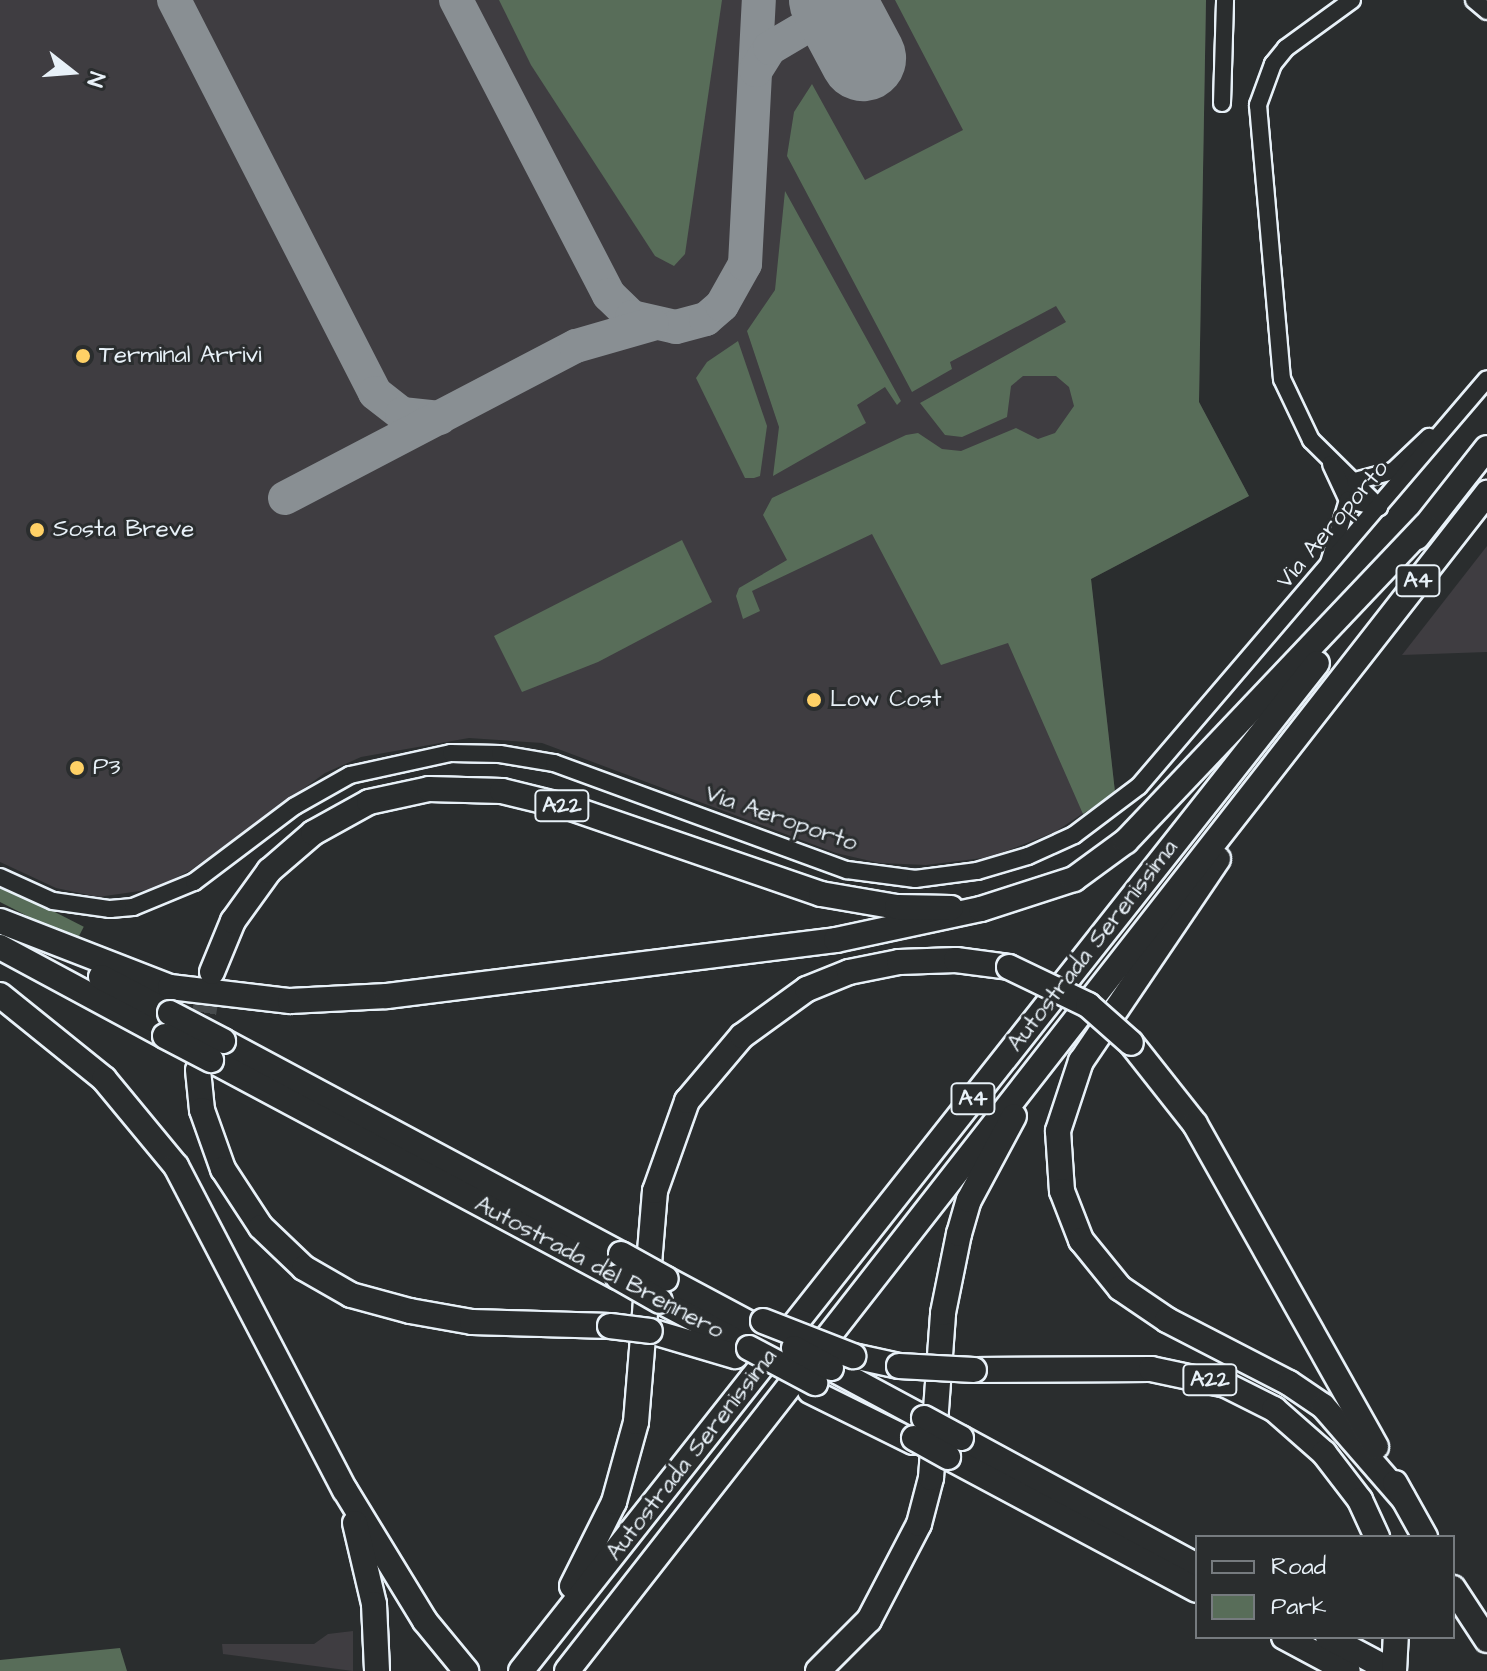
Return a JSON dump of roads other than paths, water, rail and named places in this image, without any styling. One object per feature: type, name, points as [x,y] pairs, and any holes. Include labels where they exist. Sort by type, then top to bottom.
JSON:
[{"type":"highway","name":"Autostrada Serenissima","points":[[521,1671],[1487,448]]},
{"type":"highway","name":"Autostrada Serenissima","points":[[567,1671],[1487,493]]},
{"type":"highway","name":"A4","points":[[981,909],[1074,879],[1126,841],[1425,526]]},
{"type":"highway","points":[[1350,668],[1099,1027],[1062,1111],[1056,1152],[1071,1219],[1104,1272],[1167,1320],[1289,1383],[1323,1406],[1402,1497]]},
{"type":"highway","name":"A22","points":[[212,984],[233,921],[269,871],[313,833],[369,802],[429,789],[479,788],[571,808],[821,894],[897,907],[981,909]]},
{"type":"highway","points":[[0,922],[170,987],[212,984],[290,1001],[387,996],[836,940],[981,909]]},
{"type":"highway","name":"Autostrada del Brennero","points":[[0,922],[167,1024],[211,1057],[620,1266],[755,1340],[819,1381],[951,1451],[1195,1565]]},
{"type":"highway","name":"Autostrada del Brennero","points":[[0,947],[167,1024]]},
{"type":"highway","points":[[506,1671],[577,1579],[623,1475],[636,1422],[655,1191],[687,1101],[742,1036],[807,989],[849,972],[899,962],[956,960],[1009,967],[1088,1005],[1131,1043],[1195,1124],[1424,1535]]},
{"type":"highway","points":[[0,995],[104,1079],[169,1157],[345,1490],[425,1621],[466,1671]]},
{"type":"highway","points":[[818,1671],[869,1620],[914,1535],[931,1478],[943,1313],[959,1234],[999,1141],[1066,1029]]},
{"type":"highway","points":[[211,1057],[202,1110],[223,1169],[261,1227],[304,1268],[351,1295],[410,1311],[472,1322],[610,1326],[698,1341],[755,1340]]},
{"type":"highway","name":"Autostrada del Brennero","points":[[663,1290],[691,1291],[755,1340]]},
{"type":"highway","name":"A22","points":[[755,1340],[899,1366],[974,1370],[1151,1369],[1226,1385],[1274,1409],[1324,1453],[1360,1500],[1376,1535]]},
{"type":"highway","points":[[951,1451],[989,1479],[1195,1589]]},
{"type":"highway","points":[[345,1490],[374,1604],[377,1671]]},
{"type":"highway","points":[[1455,1591],[1487,1640]]},
{"type":"highway","points":[[1289,1639],[1358,1665],[1393,1671],[1396,1639]]},
{"type":"highway","points":[[1330,1639],[1358,1665]]},
{"type":"street","points":[[1222,103],[1225,0]]},
{"type":"street","points":[[1327,569],[1348,500],[1331,464],[1294,412],[1282,379],[1258,105],[1273,64],[1286,48],[1352,0]]},
{"type":"street","points":[[1474,0],[1487,11]]},
{"type":"street","name":"Via Aeroporto","points":[[0,877],[53,901],[110,909],[133,907],[194,882],[295,806],[350,775],[451,753],[500,754],[554,763],[847,870],[915,879],[977,871],[1074,835],[1139,786],[1487,379]]},
{"type":"street","points":[[1355,481],[1393,471],[1460,411]]},
{"type":"street","points":[[1331,464],[1355,481],[1379,507]]},
{"type":"street","points":[[1348,500],[1379,507]]},
{"type":"tunnel","points":[[198,1048],[211,974]]},
{"type":"place","name":"Terminal Arrivi","points":[[83,356]]},
{"type":"place","name":"Sosta Breve","points":[[37,530]]},
{"type":"place","name":"Low Cost","points":[[814,700]]},
{"type":"place","name":"P3","points":[[77,768]]}]
